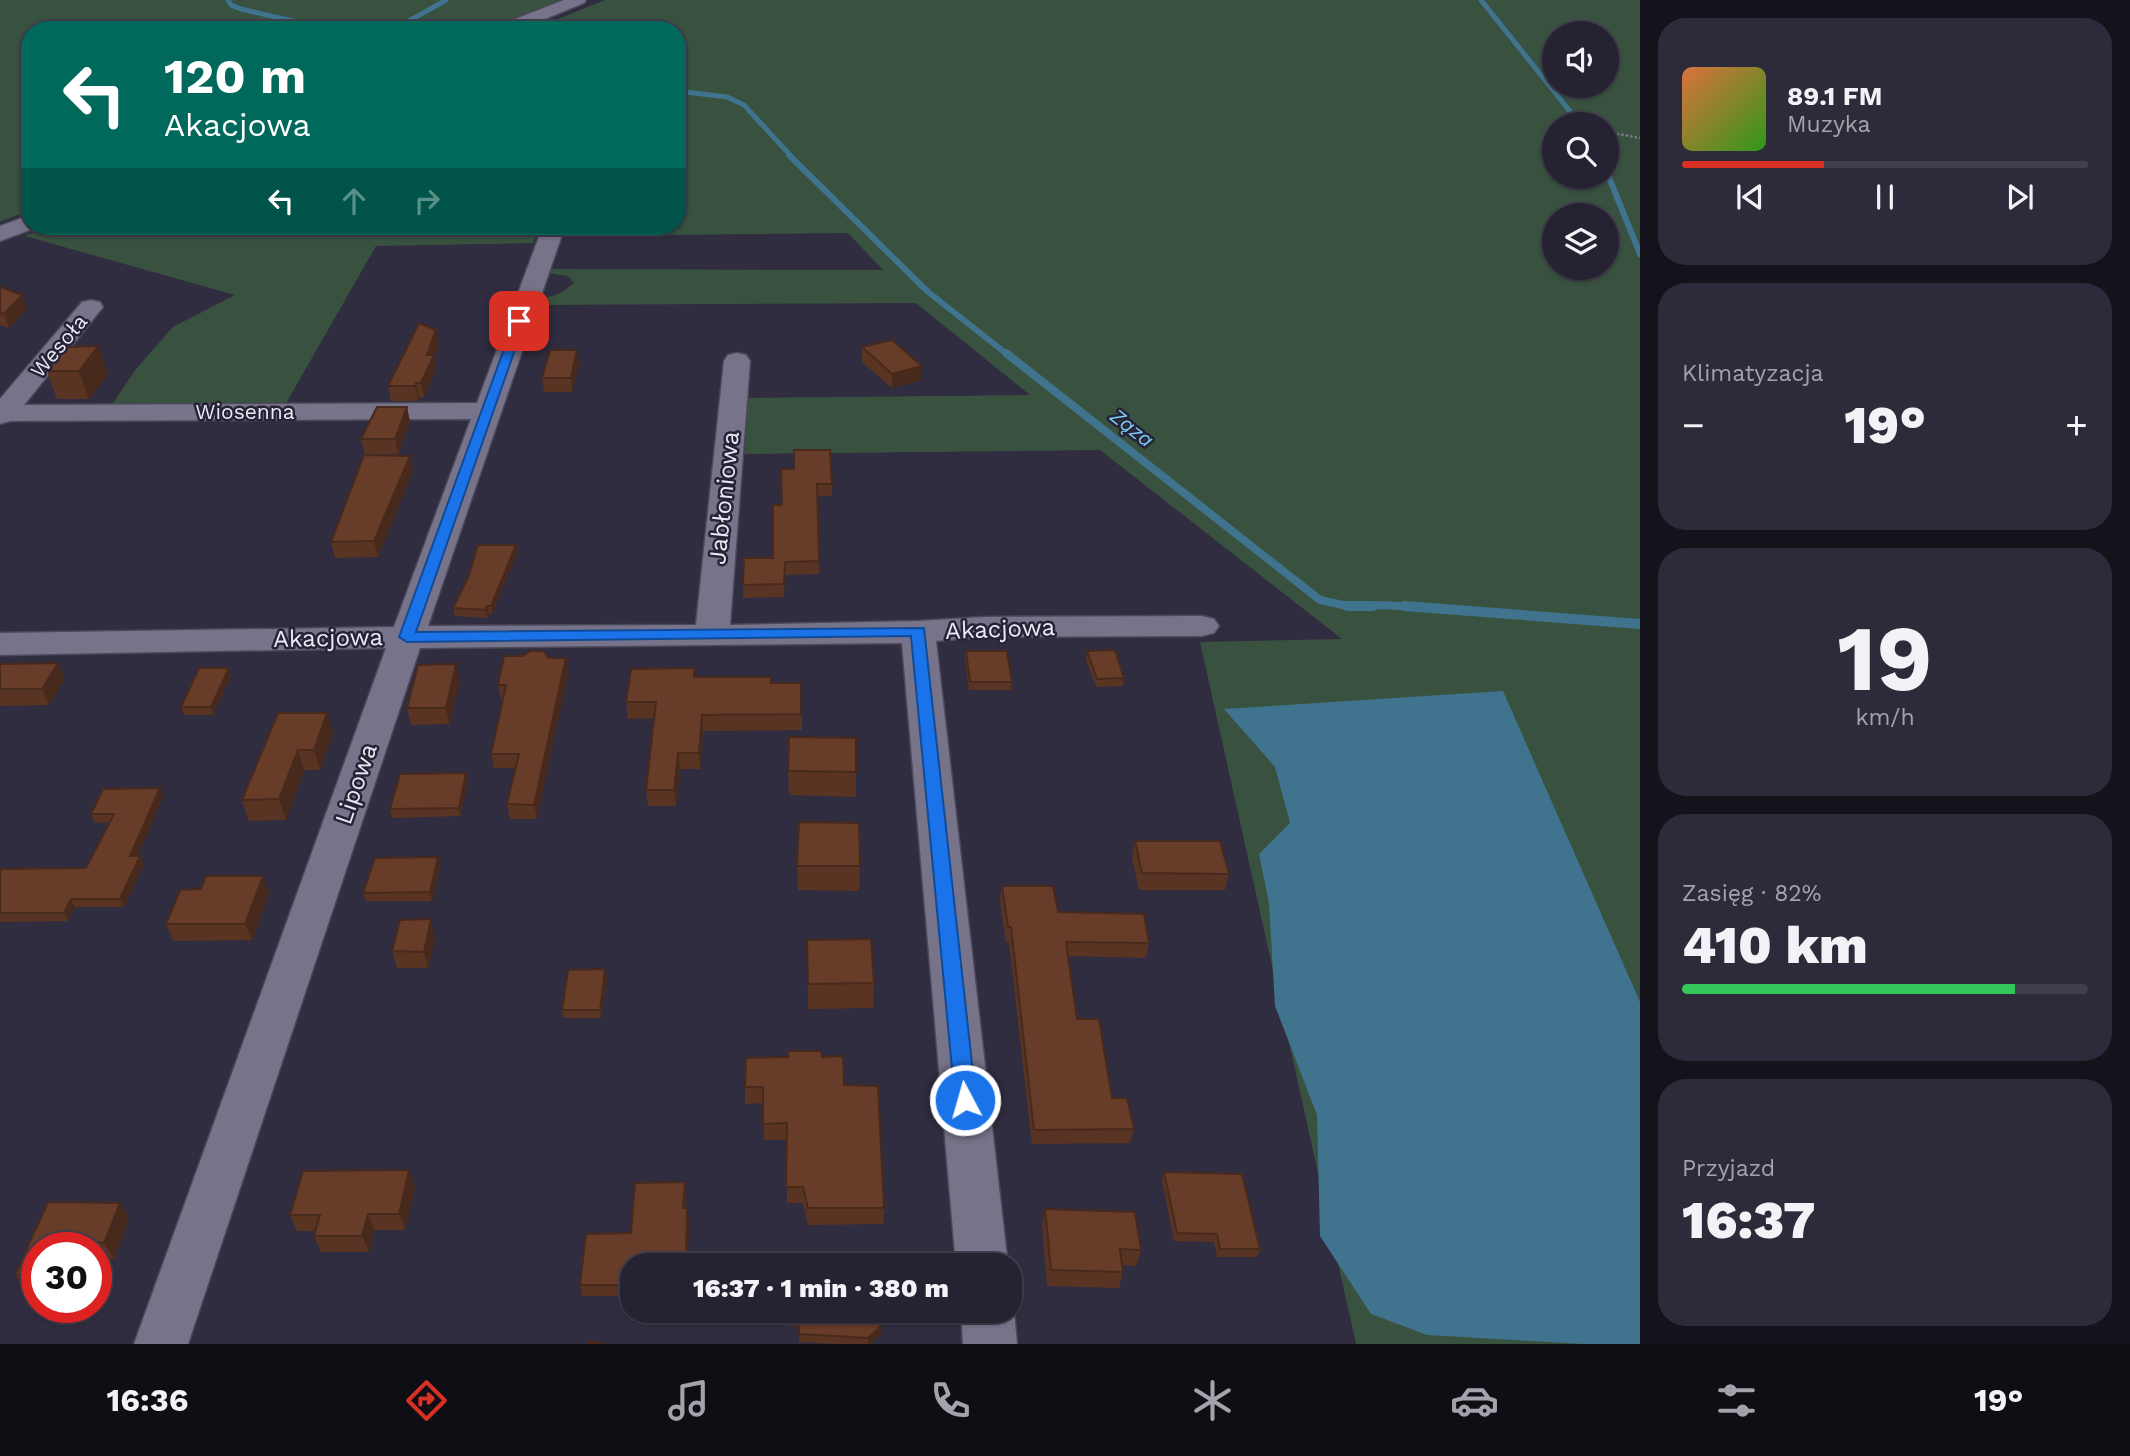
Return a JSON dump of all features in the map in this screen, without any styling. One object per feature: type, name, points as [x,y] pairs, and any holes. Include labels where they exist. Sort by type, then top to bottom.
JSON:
[{"type":"street","points":[[526,21],[578,0]]},
{"type":"street","points":[[0,234],[21,226]]},
{"type":"street","name":"Lipowa","points":[[161,1344],[407,637],[551,235]]},
{"type":"street","name":"Wesoła","points":[[1,415],[91,307]]},
{"type":"street","name":"Jabłoniowa","points":[[712,636],[737,360]]},
{"type":"street","name":"Wiosenna","points":[[1,415],[487,411]]},
{"type":"street","name":"Akacjowa","points":[[0,644],[407,637],[712,636],[918,632],[985,627],[1202,626]]},
{"type":"street","points":[[918,632],[981,1253]]},
{"type":"street","points":[[988,1323],[990,1344]]},
{"type":"path","points":[[1619,134],[1640,138]]},
{"type":"green space","points":[[0,0],[561,0],[510,21],[21,21],[21,214],[0,222]]},
{"type":"green space","points":[[605,0],[1640,0],[1640,1344],[1356,1344],[1200,642],[1342,639],[1100,450],[745,454],[747,398],[1030,395],[916,303],[536,305],[536,301],[561,293],[574,283],[568,276],[546,273],[548,269],[883,270],[848,233],[686,235],[686,21],[553,21]]},
{"type":"green space","points":[[536,235],[533,243],[376,246],[285,405],[111,406],[136,369],[173,327],[235,295],[25,236]]},
{"type":"green space","points":[[560,235],[656,235],[560,236]]},
{"type":"water","points":[[1503,691],[1640,1002],[1640,1344],[1583,1344],[1427,1335],[1371,1314],[1320,1236],[1317,1115],[1275,1006],[1269,903],[1259,854],[1290,823],[1275,767],[1224,709]]},
{"type":"building","points":[[0,287],[22,295],[4,314],[0,313]]},
{"type":"building","points":[[419,323],[436,330],[427,355],[434,355],[421,383],[416,383],[415,386],[388,386]]},
{"type":"building","points":[[892,340],[922,366],[892,374],[862,347]]},
{"type":"building","points":[[98,346],[79,371],[47,371],[66,347]]},
{"type":"building","points":[[550,350],[577,350],[571,378],[542,378]]},
{"type":"building","points":[[377,407],[407,407],[395,439],[361,439]]},
{"type":"building","points":[[794,450],[830,450],[832,484],[817,484],[819,561],[785,562],[784,584],[743,585],[744,558],[773,558],[773,505],[782,505],[781,469],[794,469]]},
{"type":"building","points":[[364,455],[410,456],[374,541],[331,542]]},
{"type":"building","points":[[478,545],[516,545],[491,606],[487,606],[486,610],[453,608],[468,578]]},
{"type":"building","points":[[1115,650],[1124,678],[1097,679],[1087,651]]},
{"type":"building","points":[[530,651],[543,651],[549,658],[566,658],[534,805],[507,804],[519,754],[491,754],[506,685],[498,685],[504,656],[523,656]]},
{"type":"building","points":[[966,651],[1007,651],[1012,682],[970,682]]},
{"type":"building","points":[[58,663],[42,689],[0,689],[0,664]]},
{"type":"building","points":[[456,664],[446,708],[407,708],[418,665]]},
{"type":"building","points":[[199,668],[229,668],[211,707],[181,707]]},
{"type":"building","points":[[694,668],[694,677],[771,677],[771,683],[801,683],[801,714],[702,715],[699,753],[678,753],[674,790],[646,790],[656,702],[626,702],[631,669]]},
{"type":"building","points":[[278,713],[327,713],[314,750],[298,750],[279,799],[242,800]]},
{"type":"building","points":[[789,737],[856,738],[856,772],[788,771]]},
{"type":"building","points":[[466,773],[459,808],[390,809],[400,774]]},
{"type":"building","points":[[160,788],[130,856],[140,856],[120,899],[71,899],[64,913],[0,913],[0,869],[86,868],[114,814],[91,814],[103,789]]},
{"type":"building","points":[[799,822],[859,823],[860,866],[797,866]]},
{"type":"building","points":[[1135,841],[1220,841],[1229,874],[1142,873]]},
{"type":"building","points":[[438,857],[430,892],[363,893],[375,858]]},
{"type":"building","points":[[206,876],[263,876],[245,924],[166,924],[180,890],[201,889]]},
{"type":"building","points":[[1002,886],[1053,886],[1058,912],[1144,914],[1149,943],[1066,942],[1077,1019],[1099,1019],[1112,1098],[1127,1098],[1134,1129],[1034,1130],[1011,927],[1008,927]]},
{"type":"building","points":[[431,919],[424,952],[392,951],[400,920]]},
{"type":"building","points":[[871,939],[874,983],[808,984],[807,940]]},
{"type":"building","points":[[605,969],[600,1010],[562,1010],[568,970]]},
{"type":"building","points":[[788,1051],[821,1051],[822,1057],[843,1056],[844,1085],[878,1086],[884,1208],[808,1208],[803,1187],[786,1187],[787,1123],[763,1124],[763,1087],[745,1087],[746,1058],[788,1057]]},
{"type":"building","points":[[409,1170],[399,1214],[368,1214],[362,1236],[314,1236],[320,1215],[290,1215],[303,1171]]},
{"type":"building","points":[[1164,1172],[1242,1174],[1260,1249],[1220,1249],[1217,1234],[1177,1233]]},
{"type":"building","points":[[685,1182],[683,1208],[687,1208],[686,1253],[620,1253],[620,1285],[580,1285],[586,1234],[631,1233],[635,1183]]},
{"type":"building","points":[[48,1202],[120,1203],[108,1232],[34,1232]]},
{"type":"building","points":[[1045,1209],[1135,1212],[1141,1250],[1120,1249],[1123,1272],[1051,1270]]},
{"type":"building","points":[[21,1262],[21,1275],[15,1275]]},
{"type":"building","points":[[800,1323],[881,1323],[868,1338],[799,1334]]},
{"type":"waterway","name":"Ząza","points":[[228,0],[231,5],[241,9],[293,21]]},
{"type":"waterway","points":[[409,21],[446,0]]},
{"type":"waterway","points":[[1481,0],[1570,112]]},
{"type":"waterway","name":"Ząza","points":[[686,92],[727,97],[744,105],[791,156]]},
{"type":"waterway","name":"Ząza","points":[[789,155],[927,291],[1008,355]]},
{"type":"waterway","points":[[1614,189],[1640,254]]},
{"type":"waterway","name":"Ząza","points":[[1006,353],[1320,600],[1347,606]]},
{"type":"waterway","name":"Ząza","points":[[1347,606],[1368,606]]},
{"type":"waterway","name":"Ząza","points":[[1347,606],[1368,606]]},
{"type":"waterway","name":"Ząza","points":[[1368,606],[1373,606]]},
{"type":"waterway","name":"Ząza","points":[[1368,606],[1428,608]]},
{"type":"waterway","name":"Ząza","points":[[1404,606],[1640,624]]},
{"type":"route","points":[[519,321],[407,637],[918,632],[965,1100]]}]
